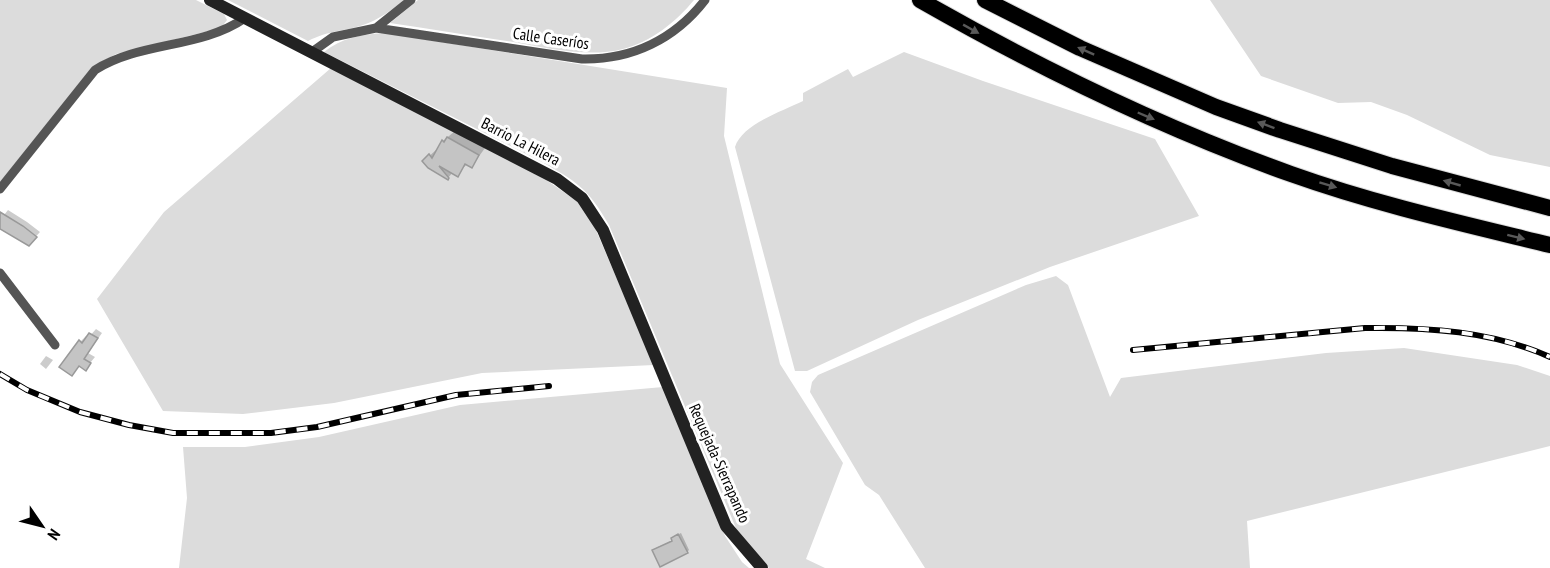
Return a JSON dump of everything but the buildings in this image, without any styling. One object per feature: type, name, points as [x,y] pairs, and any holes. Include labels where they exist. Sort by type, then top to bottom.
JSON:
[{"type":"highway","points":[[920,0],[1064,78],[1122,106],[1236,154],[1363,196],[1550,245]]},
{"type":"highway","points":[[985,0],[1080,48],[1216,107],[1392,166],[1550,208]]},
{"type":"street","name":"Barrio La Hilera","points":[[210,0],[557,179],[572,189],[591,210],[603,230],[673,398]]},
{"type":"street","name":"Calle Caseríos","points":[[375,28],[411,0]]},
{"type":"street","name":"Calle Caseríos","points":[[312,52],[333,37],[375,28],[582,59],[606,58],[635,52],[662,40],[684,24],[705,0]]},
{"type":"street","points":[[0,189],[95,70],[126,54],[217,33],[244,18]]},
{"type":"street","points":[[0,273],[54,345]]},
{"type":"street","name":"Requejada-Sierrapando","points":[[673,398],[726,526],[762,568]]},
{"type":"shaded area","points":[[0,0],[196,0],[224,14],[227,20],[221,28],[116,54],[92,67],[0,182]]},
{"type":"shaded area","points":[[228,0],[404,0],[369,23],[308,41]]},
{"type":"shaded area","points":[[418,0],[694,0],[679,16],[653,36],[623,49],[596,53],[554,49],[390,23]]},
{"type":"shaded area","points":[[1210,0],[1550,0],[1550,167],[1490,155],[1407,115],[1371,102],[1338,103],[1261,76]]},
{"type":"shaded area","points":[[385,33],[727,88],[724,136],[780,364],[843,463],[806,559],[825,568],[769,568],[738,533],[609,225],[587,194],[572,180],[540,161],[324,52],[338,43],[353,38]]},
{"type":"shaded area","points":[[904,52],[1155,139],[1199,216],[1050,267],[918,320],[807,371],[795,371],[735,147],[739,139],[754,125],[803,101],[803,93],[848,69],[853,77]]},
{"type":"shaded area","points":[[331,68],[542,177],[578,202],[592,221],[654,365],[482,373],[334,403],[243,414],[163,411],[97,299],[164,212]]},
{"type":"shaded area","points":[[1056,276],[1068,285],[1110,397],[1121,378],[1326,353],[1404,348],[1517,365],[1550,376],[1550,446],[1247,521],[1250,568],[925,568],[879,495],[865,485],[810,392],[812,382],[818,375],[1026,285]]},
{"type":"shaded area","points":[[663,387],[725,536],[742,562],[749,568],[179,568],[187,498],[183,447],[245,447],[319,437],[460,405]]},
{"type":"railway","points":[[1133,350],[1365,328],[1388,328],[1459,332],[1482,336],[1528,348],[1550,357]]},
{"type":"railway","points":[[0,374],[27,390],[80,412],[129,425],[173,433],[271,433],[317,427],[456,395],[549,386]]}]
